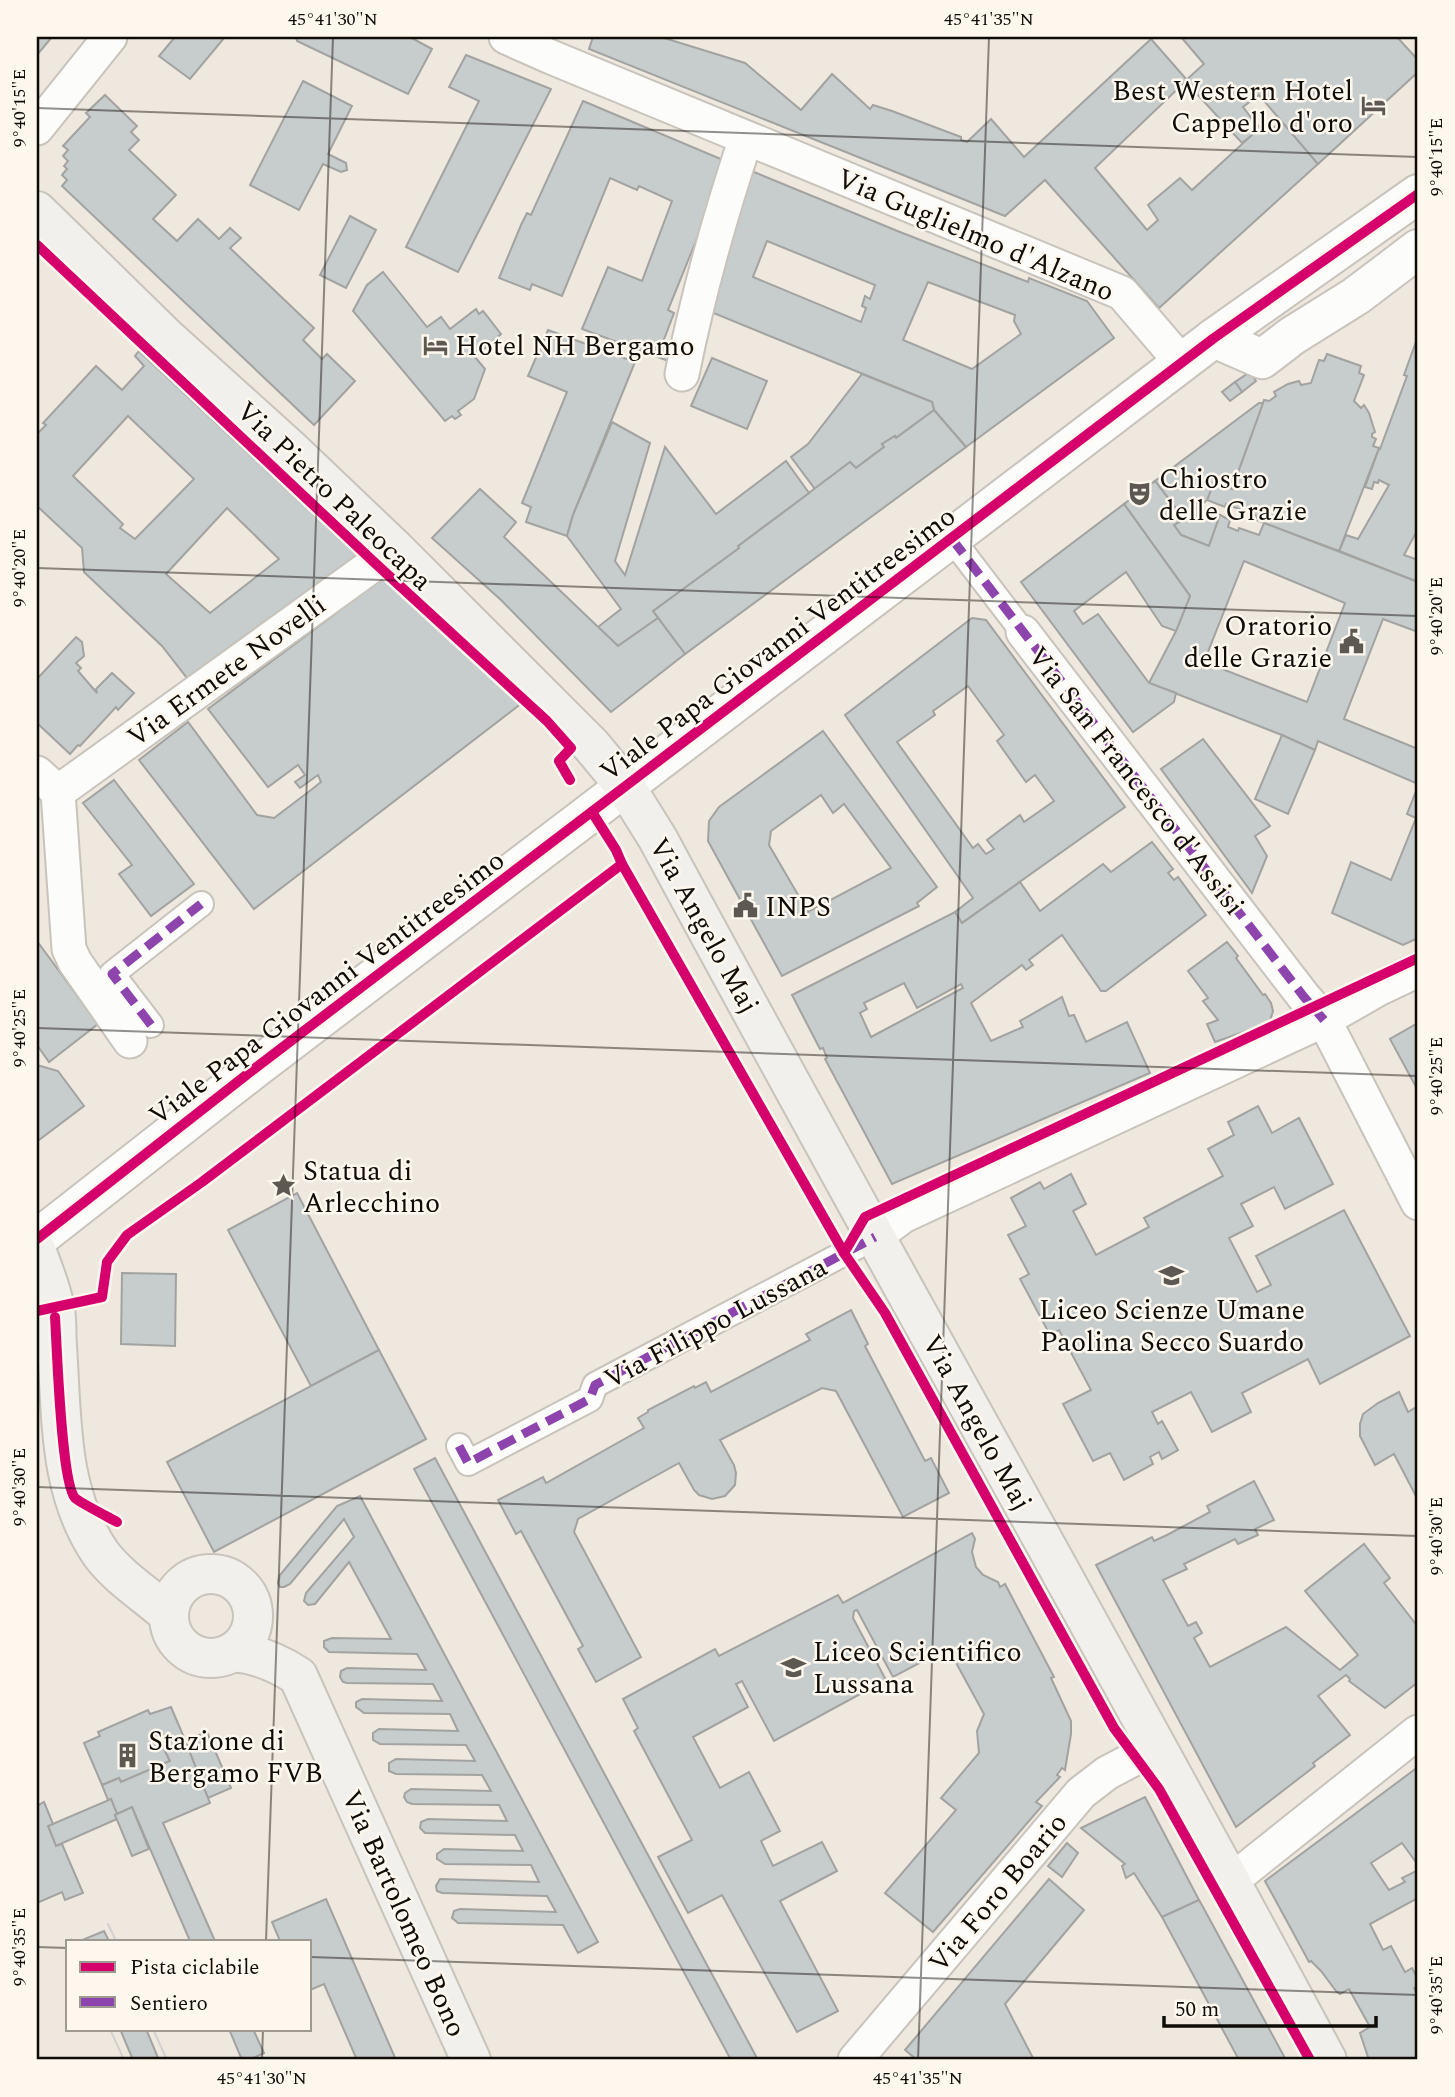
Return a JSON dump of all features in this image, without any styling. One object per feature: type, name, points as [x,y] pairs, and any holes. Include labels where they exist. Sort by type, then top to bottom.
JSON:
[{"type":"main road","name":"Via Pietro Paleocapa","points":[[37,211],[166,337],[289,448],[395,549],[591,744],[625,786]]},
{"type":"main road","name":"Via Angelo Maj","points":[[625,786],[658,839],[1158,1746],[1327,2060]]},
{"type":"main road","points":[[37,1252],[55,1307],[63,1438],[67,1475],[75,1498],[85,1525],[103,1557],[169,1615]]},
{"type":"main road","points":[[214,1574],[239,1584],[248,1596],[253,1611],[250,1632],[244,1642],[234,1651],[217,1658],[194,1655],[178,1643],[169,1615],[173,1597],[178,1589],[192,1578],[214,1574]]},
{"type":"main road","name":"Via Bartolomeo Bono","points":[[234,1651],[280,1664],[298,1676],[471,2060]]},
{"type":"street","points":[[37,128],[110,37]]},
{"type":"street","name":"Via Guglielmo d'Alzano","points":[[512,38],[1122,293],[1182,363]]},
{"type":"street","points":[[682,374],[694,316],[727,192],[746,138]]},
{"type":"street","name":"Viale Papa Giovanni Ventitreesimo","points":[[37,1239],[254,1069],[1214,338],[1418,194]]},
{"type":"street","points":[[1214,338],[1262,359],[1292,336],[1356,296],[1418,249]]},
{"type":"street","name":"Via San Francesco d'Assisi","points":[[952,539],[1324,1020],[1418,1203]]},
{"type":"street","name":"Via Ermete Novelli","points":[[141,1033],[75,962],[69,949],[48,783],[395,549]]},
{"type":"street","points":[[141,1033],[111,974],[201,904]]},
{"type":"street","points":[[876,1237],[903,1216],[1324,1020],[1418,970]]},
{"type":"street","name":"Via Filippo Lussana","points":[[459,1446],[468,1463],[590,1399],[595,1385],[876,1237]]},
{"type":"street","points":[[1231,1881],[1418,1732]]},
{"type":"street","name":"Via Foro Boario","points":[[855,2060],[1081,1793],[1107,1773],[1158,1746]]},
{"type":"building","points":[[37,37],[52,37],[37,55]]},
{"type":"building","points":[[175,37],[225,37],[190,79],[159,56]]},
{"type":"building","points":[[296,37],[410,37],[432,49],[408,94],[297,41]]},
{"type":"building","points":[[593,37],[661,37],[745,63],[801,110],[832,74],[870,109],[873,105],[892,111],[961,137],[961,140],[967,142],[991,119],[1024,157],[1151,39],[1187,80],[1095,168],[1147,230],[1158,220],[1148,205],[1180,178],[1192,190],[1252,135],[1245,126],[1253,120],[1266,134],[1282,121],[1318,164],[1159,308],[1045,180],[1005,216],[589,49]]},
{"type":"building","points":[[1181,37],[1397,37],[1418,60],[1418,72],[1318,164],[1259,95],[1243,107],[1253,120],[1245,126],[1252,135],[1242,143],[1185,81],[1204,64]]},
{"type":"building","points":[[466,55],[551,89],[458,272],[406,247],[479,101],[449,87]]},
{"type":"building","points":[[303,81],[352,106],[328,154],[346,163],[347,170],[341,172],[323,164],[299,210],[250,185]]},
{"type":"building","points":[[105,95],[137,126],[131,132],[139,140],[129,150],[176,195],[153,219],[177,241],[198,219],[219,239],[230,228],[241,238],[230,248],[314,328],[303,340],[322,359],[327,354],[355,381],[314,425],[62,186],[67,180],[62,175],[67,169],[64,166],[68,161],[63,156],[68,150],[63,146],[90,117],[86,113]]},
{"type":"building","points":[[583,101],[728,162],[668,310],[674,313],[663,342],[676,346],[671,362],[582,329],[608,267],[642,281],[672,201],[639,186],[637,190],[610,178],[562,296],[532,284],[530,290],[499,278],[521,225],[527,213],[531,215]]},
{"type":"building","points":[[744,168],[1028,282],[1029,278],[1087,301],[1114,338],[966,447],[934,410],[932,402],[706,310]],"holes":[[[767,241],[875,285],[870,299],[865,296],[862,306],[866,308],[861,322],[753,277]],[[928,282],[1015,315],[1014,321],[1021,334],[972,369],[903,340]]]},
{"type":"building","points":[[350,216],[376,230],[346,288],[320,275]]},
{"type":"building","name":"Hotel NH Bergamo","points":[[383,272],[427,327],[441,317],[450,329],[476,309],[479,314],[483,311],[501,334],[475,357],[485,369],[474,399],[458,411],[461,415],[455,419],[452,416],[445,421],[353,311],[367,285]]},
{"type":"building","points":[[548,330],[635,362],[567,536],[526,522],[531,507],[522,503],[567,392],[528,376]]},
{"type":"building","points":[[1418,336],[1418,529],[1404,555],[1418,560],[1418,582],[1339,551],[1346,535],[1358,539],[1389,485],[1379,480],[1378,483],[1374,482],[1372,489],[1365,487],[1407,376],[1404,375]]},
{"type":"building","points":[[139,351],[357,555],[187,678],[162,646],[84,572],[82,548],[37,506],[37,434],[46,425],[43,423],[96,366],[122,390],[144,366],[135,356]],"holes":[[[128,416],[194,479],[135,539],[120,528],[123,524],[73,476]],[[227,508],[279,559],[210,613],[166,574]]]},
{"type":"building","points":[[1327,354],[1361,366],[1359,373],[1364,375],[1354,401],[1361,408],[1364,405],[1369,413],[1375,432],[1372,437],[1376,439],[1373,446],[1379,448],[1339,551],[1256,520],[1257,516],[1226,504],[1225,507],[1207,500],[1214,482],[1232,489],[1264,400],[1269,401],[1276,396],[1274,392],[1288,384],[1299,381],[1301,385],[1311,383],[1319,360],[1324,361]]},
{"type":"building","points":[[712,358],[767,381],[747,429],[691,406]]},
{"type":"building","points":[[1250,372],[1256,381],[1242,392],[1235,382]]},
{"type":"building","points":[[862,374],[932,402],[934,410],[896,438],[895,436],[882,444],[884,447],[856,468],[850,462],[815,489],[791,457],[808,444]]},
{"type":"building","points":[[1235,382],[1242,392],[1230,401],[1222,392]]},
{"type":"building","points":[[1259,403],[1263,403],[1232,489],[1214,482],[1207,500],[1198,508],[1220,515],[1209,546],[1181,535],[1174,525],[1184,519],[1155,481]]},
{"type":"building","points":[[934,410],[966,447],[685,654],[653,611],[850,462],[856,468],[884,447],[882,444],[895,436],[896,438]]},
{"type":"building","points":[[612,422],[650,443],[615,561],[625,575],[665,447],[716,514],[786,461],[809,493],[653,611],[658,618],[618,646],[598,627],[621,609],[567,536],[573,515]]},
{"type":"building","name":"Oratorio delle Grazie","points":[[1155,481],[1184,519],[1174,525],[1181,535],[1209,546],[1220,515],[1230,520],[1228,527],[1238,531],[1239,528],[1259,535],[1264,523],[1418,582],[1418,632],[1383,619],[1344,719],[1418,749],[1418,784],[1318,741],[1315,750],[1149,683],[1176,631],[1190,596],[1124,504]],"holes":[[[1244,561],[1345,603],[1307,702],[1204,662]]]},
{"type":"building","points":[[480,489],[516,522],[504,537],[618,646],[658,618],[685,654],[611,712],[501,600],[432,538]]},
{"type":"building","points":[[1124,504],[1190,596],[1176,631],[1162,626],[1126,572],[1074,611],[1083,624],[1098,614],[1149,683],[1176,693],[1174,702],[1133,732],[1021,582]]},
{"type":"building","points":[[379,576],[522,703],[254,909],[139,760],[188,722],[257,815],[274,818],[311,790],[321,782],[318,775],[300,788],[295,782],[305,775],[298,765],[268,787],[208,709],[335,614]]},
{"type":"building","points":[[972,618],[986,620],[1125,807],[962,923],[955,912],[973,898],[845,715]],"holes":[[[968,686],[1004,735],[997,741],[1026,782],[1035,775],[1054,801],[1024,822],[1020,815],[987,840],[994,849],[986,854],[978,844],[973,848],[897,742],[935,715],[933,711]]]},
{"type":"building","points":[[76,637],[82,642],[84,656],[76,663],[81,668],[78,671],[97,693],[96,689],[112,673],[134,693],[118,710],[116,707],[70,754],[37,723],[37,679]]},
{"type":"building","points":[[823,731],[937,887],[917,903],[919,906],[782,976],[708,841],[709,821],[719,807]],"holes":[[[821,795],[833,813],[844,804],[891,868],[808,912],[769,845],[771,831]]]},
{"type":"building","points":[[1282,735],[1315,750],[1288,814],[1255,799]]},
{"type":"building","points":[[1203,739],[1270,826],[1255,836],[1267,856],[1252,893],[1161,769]]},
{"type":"building","points":[[114,780],[194,884],[151,916],[119,874],[132,865],[83,803]]},
{"type":"building","points":[[1418,786],[1418,938],[1403,945],[1332,913],[1351,862],[1391,880],[1416,818],[1407,814]]},
{"type":"building","points":[[1152,842],[1173,869],[1168,873],[1174,880],[1178,877],[1206,915],[1106,991],[1101,991],[1062,935],[1029,960],[1033,965],[1026,970],[1022,965],[971,1003],[991,1041],[1023,1027],[1020,1021],[1062,997],[1069,1016],[1074,1015],[1086,1042],[1127,1022],[1150,1073],[892,1184],[825,1059],[827,1058],[823,1048],[820,1049],[792,995],[955,912],[962,923],[1020,882],[1040,911],[1103,864],[1111,872]],"holes":[[[904,983],[917,1008],[961,984],[963,988],[871,1037],[860,1013],[867,1009],[864,1003]]]},
{"type":"building","points":[[37,941],[98,1024],[49,1062],[37,1045]]},
{"type":"building","points":[[1227,942],[1271,1003],[1273,1011],[1270,1021],[1264,1025],[1215,1042],[1207,1024],[1218,1020],[1203,1001],[1208,998],[1188,971]]},
{"type":"building","points":[[1418,1023],[1418,1086],[1416,1087],[1390,1039]]},
{"type":"building","points":[[37,1065],[58,1071],[84,1106],[39,1140],[37,1140]]},
{"type":"building","points":[[1258,1106],[1272,1133],[1299,1118],[1333,1184],[1285,1209],[1274,1187],[1241,1204],[1253,1226],[1229,1238],[1257,1292],[1271,1285],[1256,1256],[1344,1210],[1410,1336],[1320,1384],[1308,1359],[1242,1393],[1251,1412],[1212,1432],[1191,1392],[1152,1412],[1158,1424],[1162,1421],[1178,1450],[1162,1459],[1159,1452],[1150,1457],[1153,1464],[1124,1480],[1110,1453],[1093,1461],[1063,1404],[1091,1390],[1059,1330],[1050,1335],[1020,1279],[1029,1274],[1008,1235],[1026,1226],[1011,1198],[1040,1182],[1044,1189],[1071,1174],[1086,1204],[1073,1211],[1096,1255],[1149,1227],[1144,1218],[1223,1176],[1208,1149],[1234,1135],[1228,1122]]},
{"type":"building","points":[[297,1193],[379,1350],[311,1386],[228,1230]]},
{"type":"building","points":[[122,1273],[176,1274],[175,1346],[121,1344]]},
{"type":"building","points":[[851,1310],[868,1344],[865,1346],[925,1461],[931,1458],[949,1493],[903,1517],[836,1391],[822,1388],[720,1440],[736,1473],[735,1485],[725,1496],[712,1499],[699,1495],[679,1463],[578,1519],[574,1532],[641,1657],[596,1682],[578,1649],[583,1646],[521,1531],[516,1534],[498,1500],[543,1477],[546,1483],[644,1428],[638,1418],[648,1410],[706,1382],[711,1392],[810,1340],[806,1334]]},
{"type":"building","points":[[379,1350],[426,1439],[214,1552],[167,1462]]},
{"type":"building","points":[[1399,1392],[1408,1412],[1418,1406],[1418,1500],[1394,1454],[1375,1465],[1360,1436],[1363,1414]]},
{"type":"building","points":[[435,1458],[758,2060],[731,2060],[414,1469]]},
{"type":"building","points":[[1254,1481],[1274,1520],[1255,1529],[1258,1535],[1238,1544],[1235,1539],[1184,1564],[1187,1569],[1163,1580],[1188,1626],[1196,1622],[1202,1633],[1194,1638],[1210,1667],[1286,1627],[1340,1670],[1358,1655],[1305,1591],[1364,1544],[1390,1578],[1384,1583],[1418,1627],[1418,1682],[1385,1708],[1349,1681],[1346,1675],[1318,1696],[1350,1735],[1313,1763],[1315,1766],[1236,1827],[1096,1565],[1152,1537],[1154,1541],[1167,1535],[1210,1512],[1207,1506]]},
{"type":"building","points":[[360,1496],[598,1942],[578,1953],[563,1925],[458,1923],[452,1918],[454,1911],[460,1909],[556,1912],[547,1896],[437,1891],[436,1886],[440,1879],[539,1882],[531,1865],[445,1864],[437,1859],[437,1854],[444,1849],[523,1851],[515,1835],[425,1833],[420,1828],[421,1822],[428,1819],[507,1821],[499,1805],[412,1804],[404,1797],[411,1789],[491,1791],[482,1775],[396,1774],[389,1771],[389,1763],[396,1759],[475,1761],[466,1745],[380,1744],[373,1740],[373,1733],[379,1729],[458,1731],[450,1714],[364,1713],[356,1707],[356,1702],[362,1699],[442,1701],[433,1684],[347,1683],[340,1677],[341,1671],[347,1668],[426,1670],[417,1654],[329,1652],[324,1647],[324,1641],[332,1638],[391,1639],[349,1562],[315,1604],[308,1605],[304,1601],[306,1593],[354,1537],[344,1519],[290,1584],[280,1587],[278,1583],[280,1575],[337,1506]]},
{"type":"building","points":[[972,1533],[975,1539],[972,1552],[976,1567],[983,1575],[998,1582],[1000,1587],[1005,1584],[1054,1677],[1051,1678],[1071,1721],[1071,1734],[1065,1770],[1062,1768],[1057,1775],[1060,1777],[1036,1802],[1042,1806],[933,1932],[885,1893],[956,1810],[941,1798],[979,1753],[977,1731],[984,1714],[948,1648],[893,1677],[857,1610],[854,1611],[853,1618],[886,1680],[774,1741],[742,1681],[736,1684],[748,1707],[693,1737],[720,1788],[749,1772],[780,1831],[761,1841],[773,1866],[822,1842],[837,1871],[780,1901],[838,2011],[797,2032],[722,1895],[688,1913],[658,1857],[692,1840],[634,1731],[638,1728],[623,1699],[715,1649],[719,1656],[838,1595],[843,1603]]},
{"type":"building","name":"Stazione di Bergamo FVB","points":[[171,1707],[185,1740],[207,1732],[231,1788],[208,1798],[186,1743],[165,1751],[170,1761],[121,1782],[119,1778],[102,1785],[84,1743],[100,1736],[98,1732],[148,1710],[150,1714]]},
{"type":"building","points":[[186,1743],[210,1803],[163,1823],[215,1940],[190,1940],[132,1807],[117,1814],[102,1785],[119,1778],[121,1782],[170,1761],[165,1751]]},
{"type":"building","points":[[1418,1767],[1418,1865],[1402,1843],[1371,1863],[1389,1890],[1405,1882],[1402,1878],[1418,1870],[1418,1898],[1370,1924],[1383,1950],[1391,1946],[1405,1972],[1412,1968],[1418,1979],[1418,1986],[1414,1988],[1418,1996],[1418,2060],[1369,2060],[1360,2033],[1370,2027],[1349,1989],[1340,1994],[1321,1971],[1309,1962],[1265,1881]]},
{"type":"building","points":[[1145,1797],[1199,1900],[1162,1917],[1134,1873],[1126,1878],[1122,1866],[1125,1864],[1081,1828]]},
{"type":"building","points":[[111,1799],[117,1819],[56,1846],[48,1826]]},
{"type":"building","points":[[44,1802],[53,1824],[48,1826],[56,1846],[62,1844],[83,1893],[65,1900],[62,1892],[37,1903],[37,1806]]},
{"type":"building","points":[[132,1807],[149,1849],[132,1856],[115,1815]]},
{"type":"building","points":[[1067,1843],[1078,1853],[1062,1877],[1048,1866]]},
{"type":"building","points":[[1049,1879],[1084,1910],[1005,2004],[1034,2060],[917,2060],[905,2050]]},
{"type":"building","points":[[326,1899],[396,2060],[357,2060],[324,1984],[312,1989],[312,1940],[280,1940],[272,1922]]},
{"type":"building","points":[[1199,1900],[1286,2060],[1239,2060],[1162,1917]]},
{"type":"building","points":[[104,1931],[108,1940],[82,1940]]},
{"type":"building","points":[[120,2030],[146,2030],[159,2060],[133,2060]]},
{"type":"building","points":[[229,2030],[253,2030],[264,2053],[249,2060],[242,2060]]},
{"type":"tram line","points":[[108,1924],[116,1940]]},
{"type":"tram line","points":[[110,2030],[124,2060]]},
{"type":"tram line","points":[[153,2030],[167,2060]]},
{"type":"marked path","points":[[952,539],[1324,1020]]},
{"type":"marked path","points":[[151,1025],[112,974],[201,904]]},
{"type":"marked path","points":[[459,1446],[468,1463],[590,1399],[595,1385],[875,1237]]},
{"type":"cycle path","points":[[37,1239],[254,1069],[1214,338],[1418,194]]},
{"type":"cycle path","points":[[37,245],[547,721],[571,748],[559,761],[570,780]]},
{"type":"cycle path","points":[[592,812],[844,1253],[885,1313],[1114,1728],[1159,1789],[1310,2060]]},
{"type":"cycle path","points":[[37,1311],[102,1297],[107,1262],[127,1235],[202,1182],[622,864]]},
{"type":"cycle path","points":[[844,1253],[865,1217],[1418,958]]},
{"type":"cycle path","points":[[55,1317],[63,1441],[70,1487],[75,1498],[117,1522]]},
{"type":"place","name":"Best Western Hotel Cappello d'oro","points":[[1373,106]]},
{"type":"place","name":"Hotel NH Bergamo","points":[[435,345]]},
{"type":"place","name":"Chiostro delle Grazie","points":[[1139,494]]},
{"type":"place","name":"Oratorio delle Grazie","points":[[1352,641]]},
{"type":"place","name":"INPS","points":[[745,906]]},
{"type":"place","name":"Statua di Arlecchino","points":[[283,1186]]},
{"type":"place","name":"Liceo Scienze Umane Paolina Secco Suardo","points":[[1172,1275]]},
{"type":"place","name":"Liceo Scientifico Lussana","points":[[793,1667]]},
{"type":"place","name":"Stazione di Bergamo FVB","points":[[128,1756]]}]
